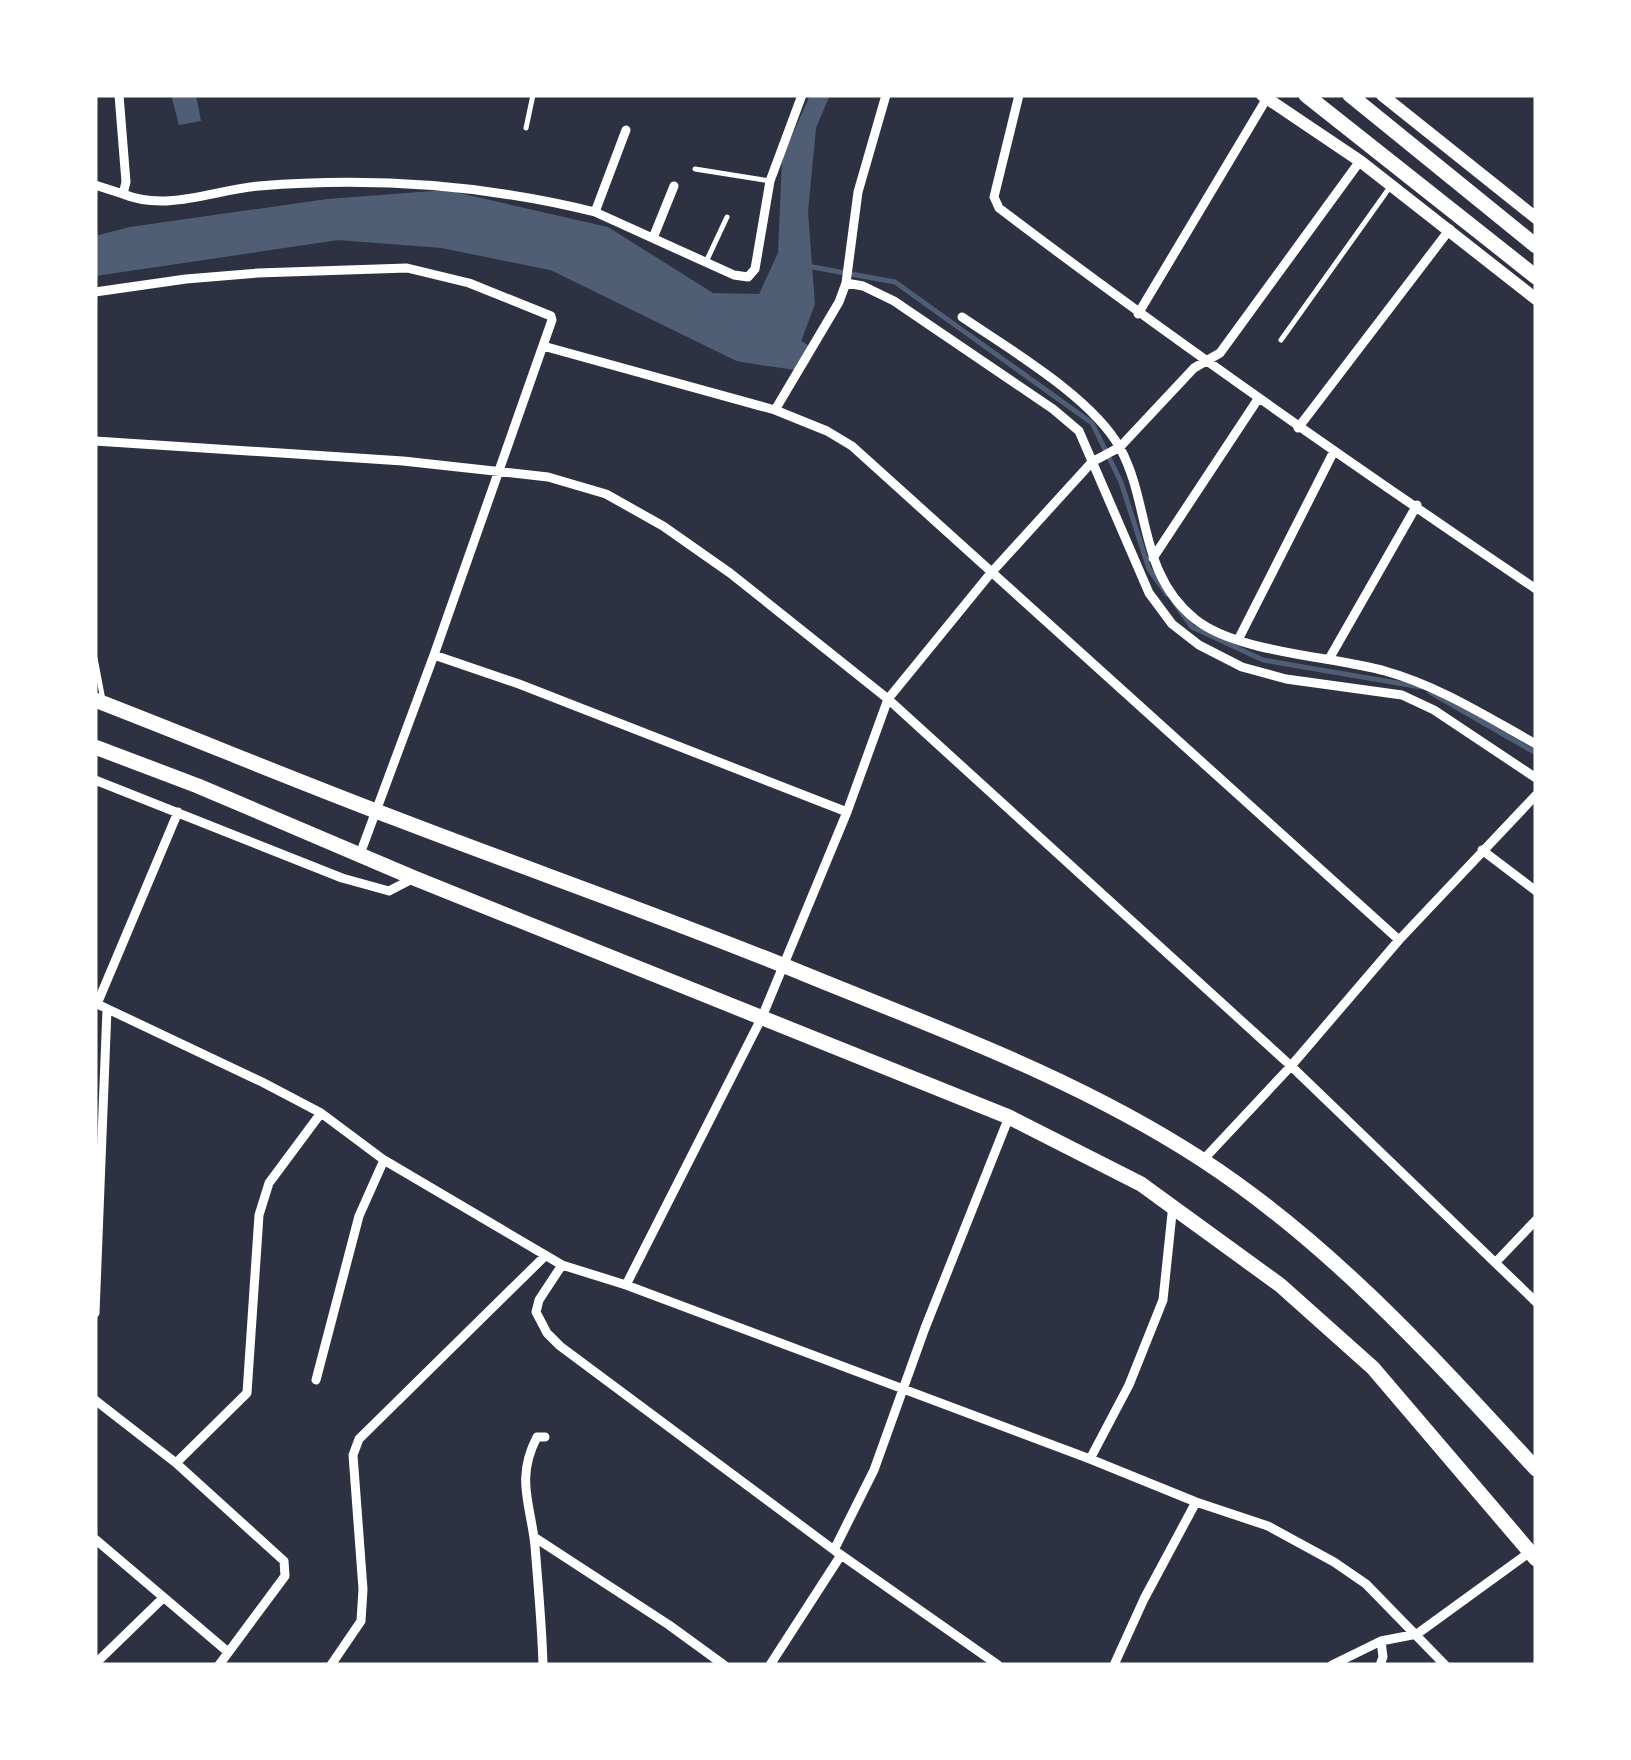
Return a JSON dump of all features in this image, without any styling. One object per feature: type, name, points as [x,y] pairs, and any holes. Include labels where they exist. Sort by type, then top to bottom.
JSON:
[{"type":"main road","points":[[1306,95],[1536,277]]},
{"type":"main road","points":[[1350,95],[1536,246]]},
{"type":"main road","points":[[1382,95],[1536,218]]},
{"type":"main road","points":[[1264,96],[1360,161],[1536,299]]},
{"type":"main road","points":[[99,701],[993,1048],[1128,1114],[1203,1160],[1336,1262],[1439,1363],[1536,1469]]},
{"type":"main road","points":[[95,747],[1009,1117],[1142,1184],[1280,1285],[1373,1368],[1533,1556]]},
{"type":"street","points":[[118,95],[126,182],[123,194]]},
{"type":"street","points":[[95,184],[154,203],[257,186],[450,186],[596,212],[734,275],[748,276],[755,269],[770,180],[802,95]]},
{"type":"street","points":[[775,410],[846,282],[858,192],[886,95]]},
{"type":"street","points":[[1019,95],[995,203],[1204,362],[1534,584]]},
{"type":"street","points":[[1138,314],[1264,96]]},
{"type":"street","points":[[596,212],[626,130]]},
{"type":"street","points":[[626,1286],[762,1017],[847,812],[888,699],[990,574],[1093,461],[1116,449],[1194,368],[1220,353],[1360,161]]},
{"type":"street","points":[[653,238],[674,186]]},
{"type":"street","points":[[1298,428],[1450,229]]},
{"type":"street","points":[[95,292],[240,274],[408,268],[469,283],[547,312],[552,320],[360,854]]},
{"type":"street","points":[[846,282],[894,301],[1053,409],[1079,431],[1149,593],[1172,624],[1200,645],[1242,667],[1402,696],[1434,710],[1536,778]]},
{"type":"street","points":[[962,317],[1086,407],[1116,449],[1153,558],[1174,598],[1193,618],[1212,631],[1238,640],[1386,672],[1449,695],[1536,744]]},
{"type":"street","points":[[542,346],[775,410],[852,446],[1399,940]]},
{"type":"street","points":[[1153,558],[1258,400]]},
{"type":"street","points":[[95,440],[548,477],[606,494],[662,526],[730,573],[888,699],[1291,1066],[1536,1302]]},
{"type":"street","points":[[1238,640],[1334,451]]},
{"type":"street","points":[[1330,660],[1417,505]]},
{"type":"street","points":[[434,654],[847,812]]},
{"type":"street","points":[[95,780],[370,887],[390,891],[414,878]]},
{"type":"street","points":[[1203,1160],[1291,1066],[1399,940],[1536,795]]},
{"type":"street","points":[[95,1313],[100,1005],[178,812]]},
{"type":"street","points":[[1482,850],[1536,891]]},
{"type":"street","points":[[100,1005],[321,1114],[384,1160],[562,1265],[1268,1526],[1366,1584],[1444,1665]]},
{"type":"street","points":[[176,1462],[247,1393],[259,1214],[268,1183],[321,1114]]},
{"type":"street","points":[[770,1665],[838,1553],[874,1470],[924,1328],[1009,1117]]},
{"type":"street","points":[[316,1380],[359,1216],[384,1160]]},
{"type":"street","points":[[1090,1459],[1130,1386],[1163,1300],[1173,1204]]},
{"type":"street","points":[[1496,1262],[1536,1220]]},
{"type":"street","points":[[331,1665],[361,1620],[363,1590],[353,1456],[360,1439],[545,1256]]},
{"type":"street","points":[[562,1265],[539,1300],[536,1312],[547,1333],[604,1380],[838,1553],[998,1665]]},
{"type":"street","points":[[95,1400],[176,1462],[284,1562],[285,1576],[218,1665]]},
{"type":"street","points":[[542,1665],[534,1537],[525,1503],[528,1461],[537,1438],[544,1437]]},
{"type":"street","points":[[1114,1665],[1196,1502]]},
{"type":"street","points":[[534,1537],[724,1665]]},
{"type":"street","points":[[95,1539],[228,1652]]},
{"type":"street","points":[[1332,1665],[1382,1641],[1418,1634],[1533,1556]]},
{"type":"street","points":[[95,1664],[162,1599]]},
{"type":"street","points":[[1380,1665],[1382,1641]]},
{"type":"lane","points":[[526,128],[532,95]]},
{"type":"lane","points":[[695,168],[770,180]]},
{"type":"lane","points":[[1281,340],[1392,185]]},
{"type":"lane","points":[[706,262],[727,218]]},
{"type":"lane","points":[[95,658],[99,701]]},
{"type":"water","points":[[171,95],[196,95],[201,121],[179,125]]},
{"type":"water","points":[[810,95],[830,95],[816,128],[808,212],[815,304],[796,355],[742,347],[556,256],[443,233],[338,225],[95,261],[95,236],[130,227],[327,199],[446,190],[608,227],[713,293],[759,294],[778,253],[782,158]]},
{"type":"waterway","points":[[95,261],[338,225],[443,233],[556,256],[742,347],[796,355]]},
{"type":"waterway","points":[[807,266],[895,282],[1092,423],[1121,482],[1149,569],[1167,594]]},
{"type":"waterway","points":[[1174,602],[1192,627],[1263,660],[1421,687]]},
{"type":"waterway","points":[[1430,692],[1536,753]]}]
